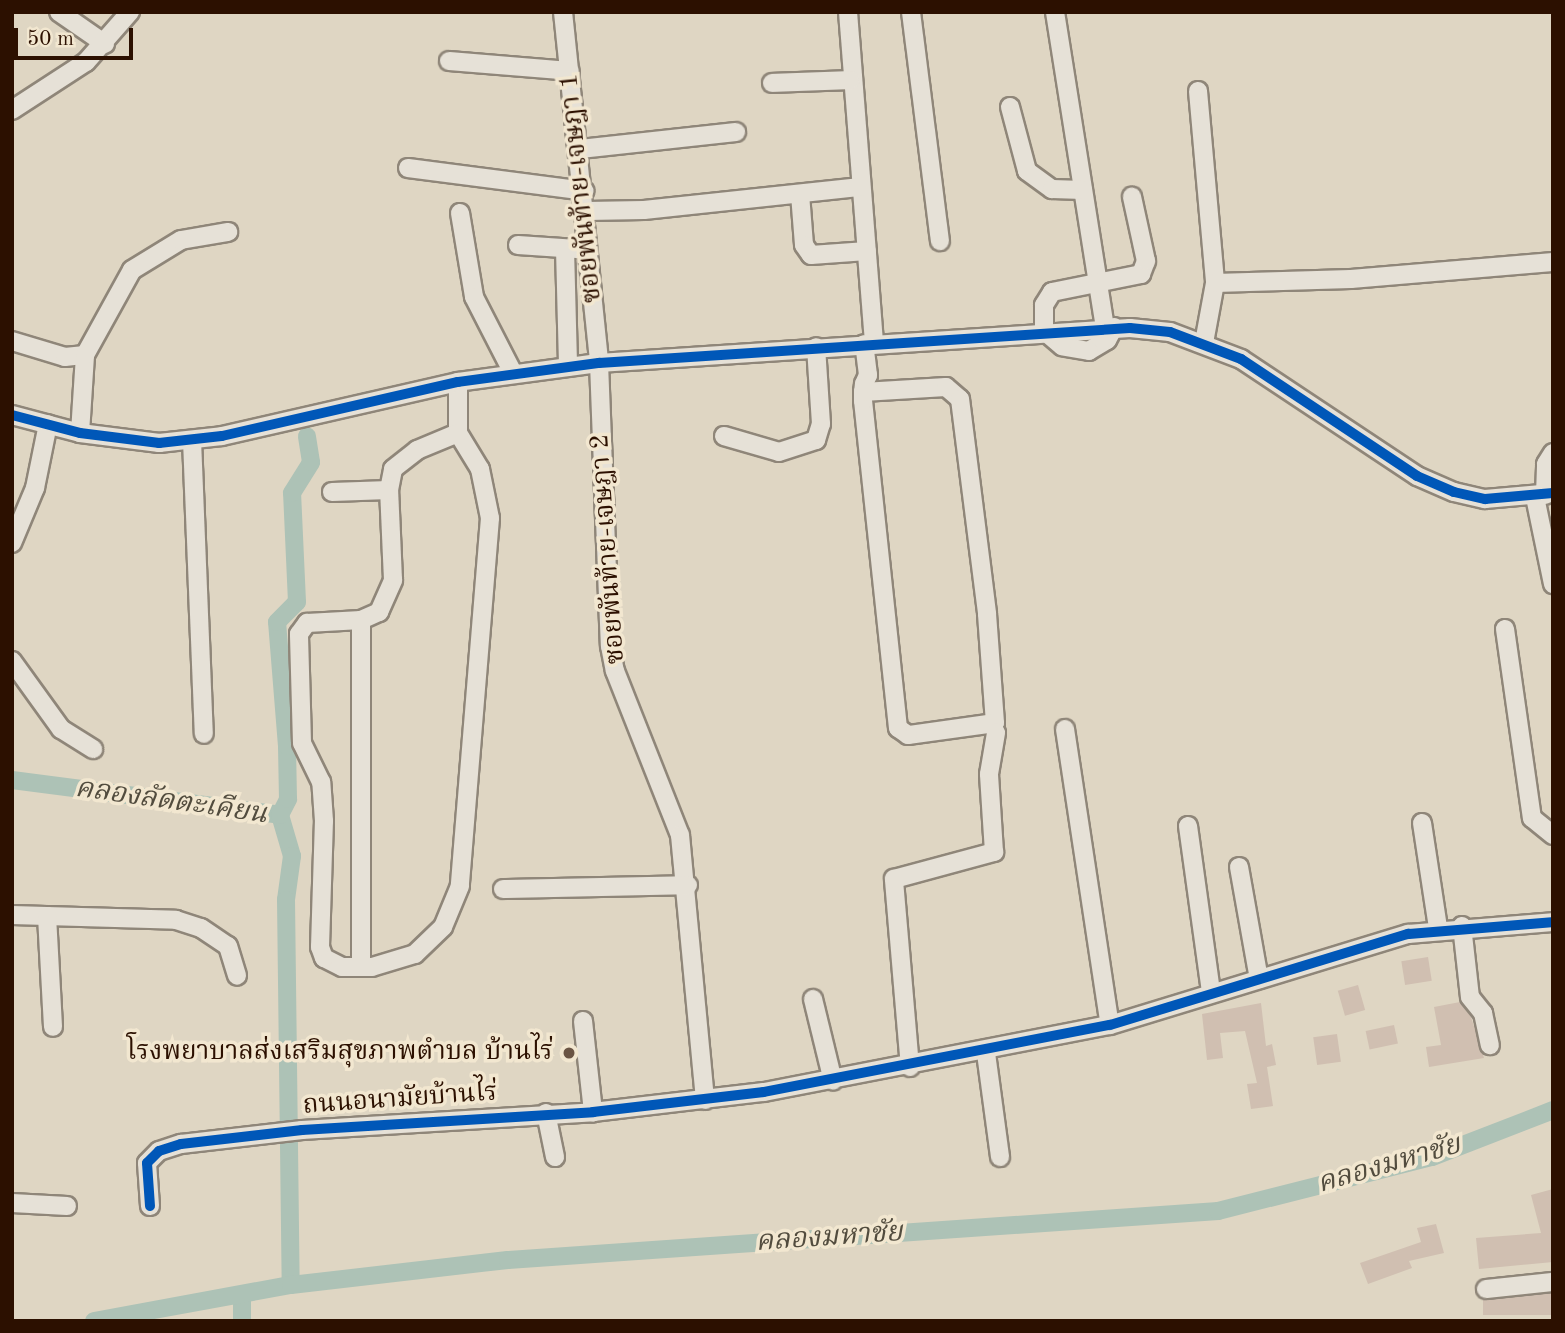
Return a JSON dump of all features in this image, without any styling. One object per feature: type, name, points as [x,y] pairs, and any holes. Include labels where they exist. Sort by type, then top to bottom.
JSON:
[{"type":"street","points":[[59,12],[105,44]]},
{"type":"street","points":[[12,110],[105,44],[130,12]]},
{"type":"street","name":"ซอยพันท้าย-เจษฎา 1","points":[[563,12],[585,191],[599,363]]},
{"type":"street","points":[[848,12],[850,79],[867,251],[869,343],[868,375],[863,392],[898,728],[908,735],[995,723],[988,614],[960,399],[946,387],[863,392]]},
{"type":"street","points":[[911,12],[940,240]]},
{"type":"street","points":[[1055,12],[1099,286],[1110,327]]},
{"type":"street","points":[[449,61],[570,71]]},
{"type":"street","points":[[772,83],[850,79]]},
{"type":"street","points":[[1198,91],[1215,283],[1203,343]]},
{"type":"street","points":[[1010,107],[1027,171],[1052,189],[1083,190]]},
{"type":"street","points":[[580,149],[736,132]]},
{"type":"street","points":[[408,168],[585,191]]},
{"type":"street","points":[[587,211],[861,187]]},
{"type":"street","points":[[800,194],[804,245],[811,256],[867,251]]},
{"type":"street","points":[[1044,331],[1044,305],[1052,292],[1132,279],[1145,269],[1132,197]]},
{"type":"street","points":[[460,213],[474,297],[513,373]]},
{"type":"street","points":[[80,433],[85,355],[142,260],[193,236],[228,232]]},
{"type":"street","points":[[518,245],[565,249],[590,247]]},
{"type":"street","points":[[565,249],[568,367]]},
{"type":"street","points":[[1215,283],[1351,279],[1553,262]]},
{"type":"street","points":[[12,415],[80,433],[159,443],[192,440],[458,382],[513,373],[599,363],[1110,327],[1170,332],[1241,359],[1417,476],[1485,499],[1544,495]]},
{"type":"street","points":[[12,341],[65,357],[85,355]]},
{"type":"street","points":[[724,436],[779,452],[816,440],[821,424],[816,347]]},
{"type":"street","name":"ซอยพันท้าย-เจษฎา 2","points":[[599,363],[610,646],[615,671],[671,805],[688,885],[705,1100]]},
{"type":"street","points":[[458,382],[458,433],[481,469],[490,518],[460,886],[443,927],[415,954],[361,967],[342,967],[324,958],[320,947],[324,821],[321,782],[303,754],[298,643],[307,623],[362,620],[379,612],[391,594],[389,490],[393,469],[403,459],[458,433]]},
{"type":"street","points":[[12,543],[35,488],[48,424]]},
{"type":"street","points":[[192,440],[204,734]]},
{"type":"street","points":[[1553,453],[1546,464],[1544,495],[1553,584]]},
{"type":"street","points":[[331,492],[389,490]]},
{"type":"street","points":[[361,967],[362,620]]},
{"type":"street","points":[[1505,629],[1532,818],[1553,835]]},
{"type":"street","points":[[12,661],[61,729],[93,749]]},
{"type":"street","points":[[1065,729],[1110,1024]]},
{"type":"street","points":[[910,1067],[894,879],[994,852],[989,774],[996,733]]},
{"type":"street","points":[[1422,823],[1438,927]]},
{"type":"street","points":[[1188,826],[1211,992]]},
{"type":"street","points":[[1239,867],[1259,979]]},
{"type":"street","points":[[503,889],[688,885]]},
{"type":"street","points":[[12,915],[164,917],[189,924],[228,946],[237,976]]},
{"type":"street","points":[[47,916],[53,1027]]},
{"type":"street","name":"ถนนอนามัยบ้านไร่","points":[[150,1206],[147,1163],[159,1152],[273,1133],[593,1112],[705,1100],[833,1081],[986,1053],[1110,1024],[1438,927],[1553,922]]},
{"type":"street","points":[[1462,926],[1470,997],[1483,1013],[1490,1045]]},
{"type":"street","points":[[813,999],[833,1081]]},
{"type":"street","points":[[583,1021],[593,1112]]},
{"type":"street","points":[[986,1053],[1000,1157]]},
{"type":"street","points":[[546,1113],[555,1157]]},
{"type":"street","points":[[12,1203],[67,1206]]},
{"type":"street","points":[[1486,1289],[1553,1282]]},
{"type":"building","points":[[1428,957],[1432,981],[1405,985],[1401,961]]},
{"type":"building","points":[[1358,985],[1365,1010],[1345,1016],[1338,991]]},
{"type":"building","points":[[1460,1002],[1471,1017],[1484,1058],[1429,1067],[1426,1047],[1441,1045],[1434,1007]]},
{"type":"building","points":[[1261,1003],[1266,1046],[1272,1044],[1276,1065],[1267,1067],[1273,1106],[1251,1109],[1247,1084],[1257,1083],[1245,1031],[1220,1033],[1223,1058],[1207,1060],[1202,1014]]},
{"type":"building","points":[[1394,1025],[1398,1044],[1370,1050],[1366,1031]]},
{"type":"building","points":[[1337,1034],[1341,1062],[1317,1065],[1313,1037]]},
{"type":"building","points":[[1553,1189],[1553,1262],[1479,1269],[1476,1238],[1541,1233],[1531,1195]]},
{"type":"building","points":[[1436,1224],[1444,1253],[1409,1261],[1412,1268],[1368,1284],[1360,1263],[1421,1242],[1417,1228]]},
{"type":"building","points":[[1483,1293],[1553,1293],[1553,1315],[1483,1315]]},
{"type":"waterway","points":[[280,815],[288,799],[287,746],[277,622],[297,602],[292,493],[311,462],[307,436]]},
{"type":"waterway","name":"คลองลัดตะเคียน","points":[[12,780],[280,815],[292,856],[286,900],[291,1285]]},
{"type":"waterway","name":"คลองมหาชัย","points":[[94,1321],[291,1285],[508,1260],[1218,1211],[1432,1157],[1553,1110]]},
{"type":"waterway","points":[[242,1298],[242,1321]]},
{"type":"cycle path","points":[[12,415],[80,433],[159,443],[222,436],[458,382],[599,363],[1130,328],[1170,332],[1241,359],[1417,476],[1454,492],[1485,499],[1553,493]]},
{"type":"cycle path","points":[[150,1206],[147,1163],[159,1151],[181,1144],[302,1130],[593,1112],[764,1092],[1110,1025],[1408,934],[1553,922]]},
{"type":"place","name":"โรงพยาบาลส่งเสริมสุขภาพตำบล บ้านไร่","points":[[569,1053]]}]
